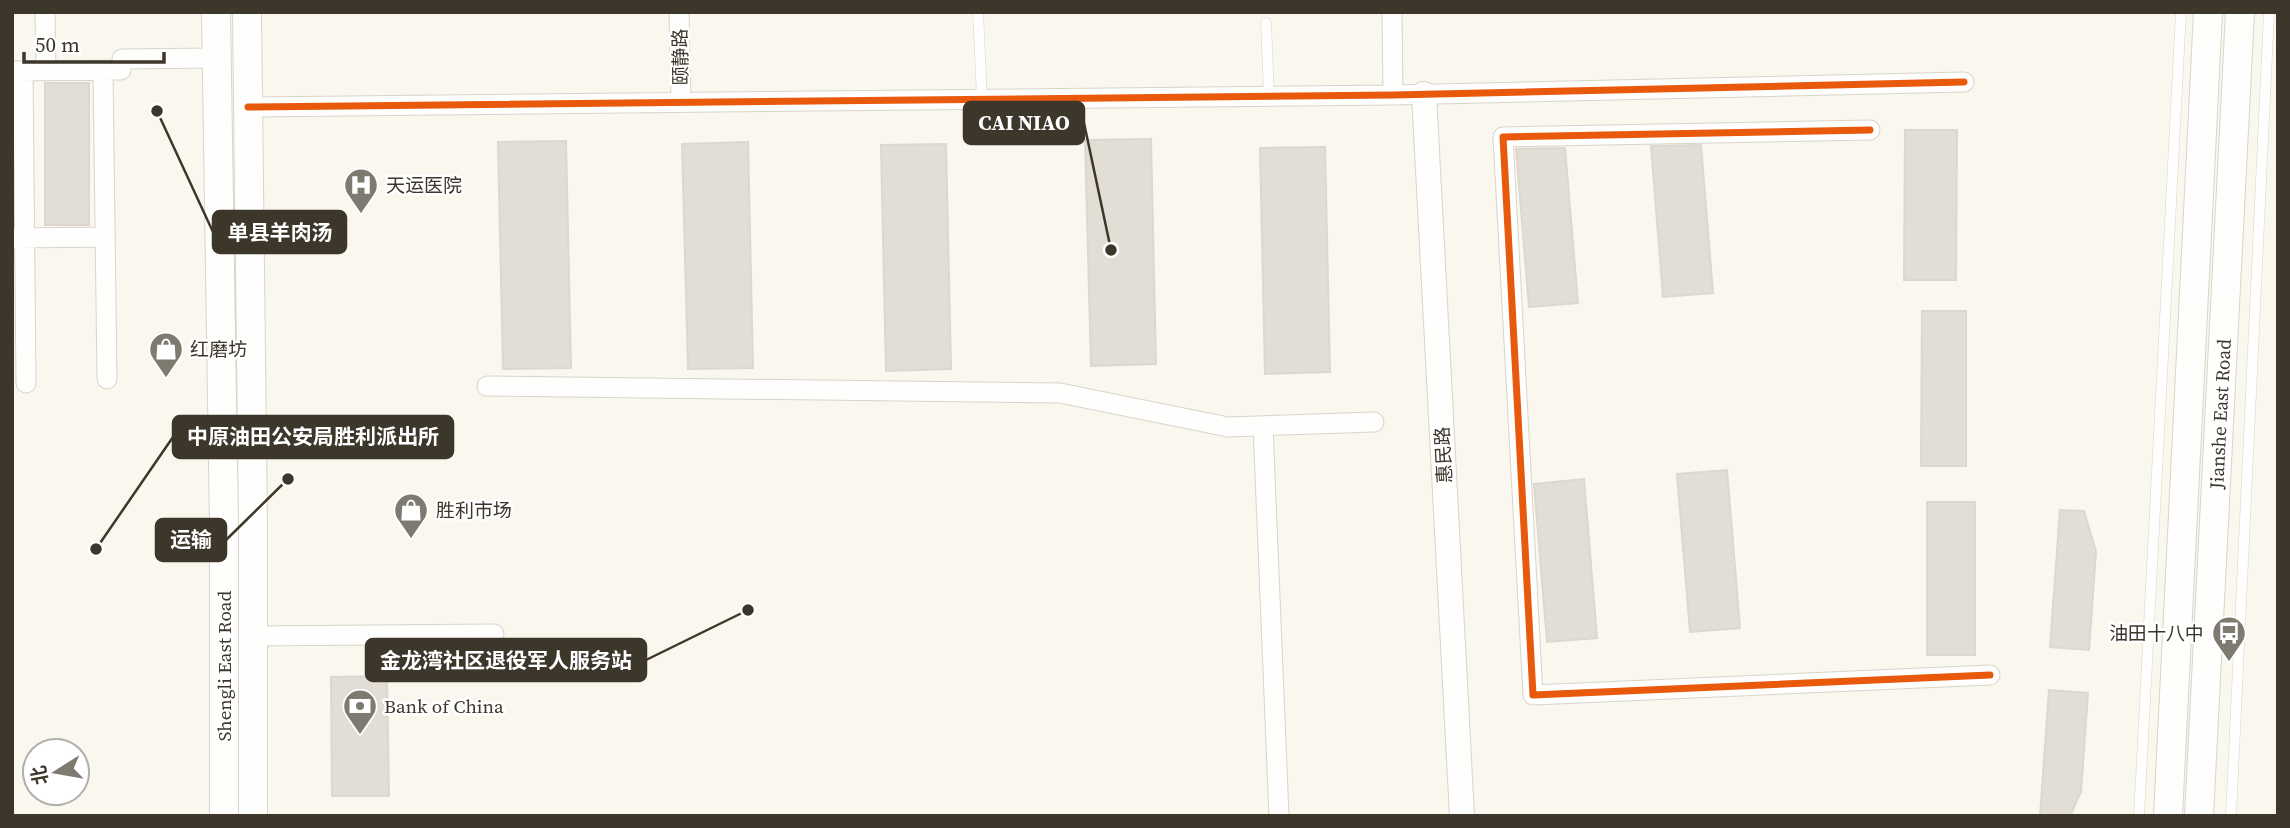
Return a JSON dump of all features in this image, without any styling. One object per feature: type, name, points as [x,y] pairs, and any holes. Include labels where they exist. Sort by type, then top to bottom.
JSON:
[{"type":"main road","name":"Shengli East Road","points":[[216,12],[224,527],[224,816]]},
{"type":"main road","name":"Shengli East Road","points":[[247,12],[253,816]]},
{"type":"main road","name":"Jianshe East Road","points":[[2168,816],[2208,12]]},
{"type":"main road","name":"Jianshe East Road","points":[[2199,816],[2239,12]]},
{"type":"street","points":[[45,12],[46,71]]},
{"type":"street","name":"颐静路","points":[[679,12],[681,103]]},
{"type":"street","points":[[1392,12],[1393,95]]},
{"type":"street","points":[[26,383],[19,238],[18,71],[121,70],[122,59],[216,58]]},
{"type":"street","points":[[103,71],[107,379]]},
{"type":"street","points":[[248,107],[1393,95],[1964,82]]},
{"type":"street","name":"惠民路","points":[[1424,94],[1462,816]]},
{"type":"street","points":[[1870,130],[1503,137],[1533,695],[1990,675]]},
{"type":"street","points":[[19,238],[105,237]]},
{"type":"street","points":[[487,386],[1060,393],[1228,427],[1374,422]]},
{"type":"street","points":[[1263,426],[1279,816]]},
{"type":"street","points":[[253,636],[494,634]]},
{"type":"lane","points":[[978,12],[982,99]]},
{"type":"lane","points":[[2139,816],[2181,12]]},
{"type":"lane","points":[[2231,816],[2269,12]]},
{"type":"lane","points":[[1266,23],[1269,96]]},
{"type":"building","points":[[45,83],[89,83],[89,225],[45,225]]},
{"type":"building","points":[[1905,130],[1957,130],[1956,280],[1904,280]]},
{"type":"building","points":[[1151,139],[1156,364],[1091,366],[1085,140]]},
{"type":"building","points":[[566,141],[571,368],[503,369],[498,142]]},
{"type":"building","points":[[748,142],[753,368],[688,369],[682,144]]},
{"type":"building","points":[[946,144],[951,369],[886,371],[881,145]]},
{"type":"building","points":[[1701,145],[1713,293],[1663,297],[1651,146]]},
{"type":"building","points":[[1325,147],[1330,372],[1265,374],[1260,148]]},
{"type":"building","points":[[1565,148],[1578,303],[1529,307],[1516,149]]},
{"type":"building","points":[[1922,311],[1966,311],[1966,466],[1921,466]]},
{"type":"building","points":[[1727,470],[1740,628],[1690,632],[1677,474]]},
{"type":"building","points":[[1584,479],[1597,638],[1547,642],[1534,484]]},
{"type":"building","points":[[1927,502],[1975,502],[1975,655],[1927,655]]},
{"type":"building","points":[[2060,510],[2084,511],[2096,551],[2089,650],[2050,647]]},
{"type":"building","name":"Bank of China","points":[[387,676],[389,796],[332,796],[331,677]]},
{"type":"building","points":[[2049,690],[2088,693],[2081,792],[2070,816],[2040,816]]},
{"type":"cycle path","points":[[248,107],[1393,95],[1964,82]]},
{"type":"cycle path","points":[[1870,130],[1503,137],[1533,695],[1990,675]]},
{"type":"place","name":"单县羊肉汤","points":[[157,111]]},
{"type":"place","name":"天运医院","points":[[361,215]]},
{"type":"place","name":"CAI NIAO","points":[[1111,250]]},
{"type":"place","name":"红磨坊","points":[[166,379]]},
{"type":"place","name":"运输","points":[[288,479]]},
{"type":"place","name":"胜利市场","points":[[411,540]]},
{"type":"place","name":"中原油田公安局胜利派出所","points":[[96,549]]},
{"type":"place","name":"金龙湾社区退役军人服务站","points":[[748,610]]},
{"type":"place","name":"油田十八中","points":[[2229,663]]},
{"type":"place","name":"Bank of China","points":[[360,736]]}]
